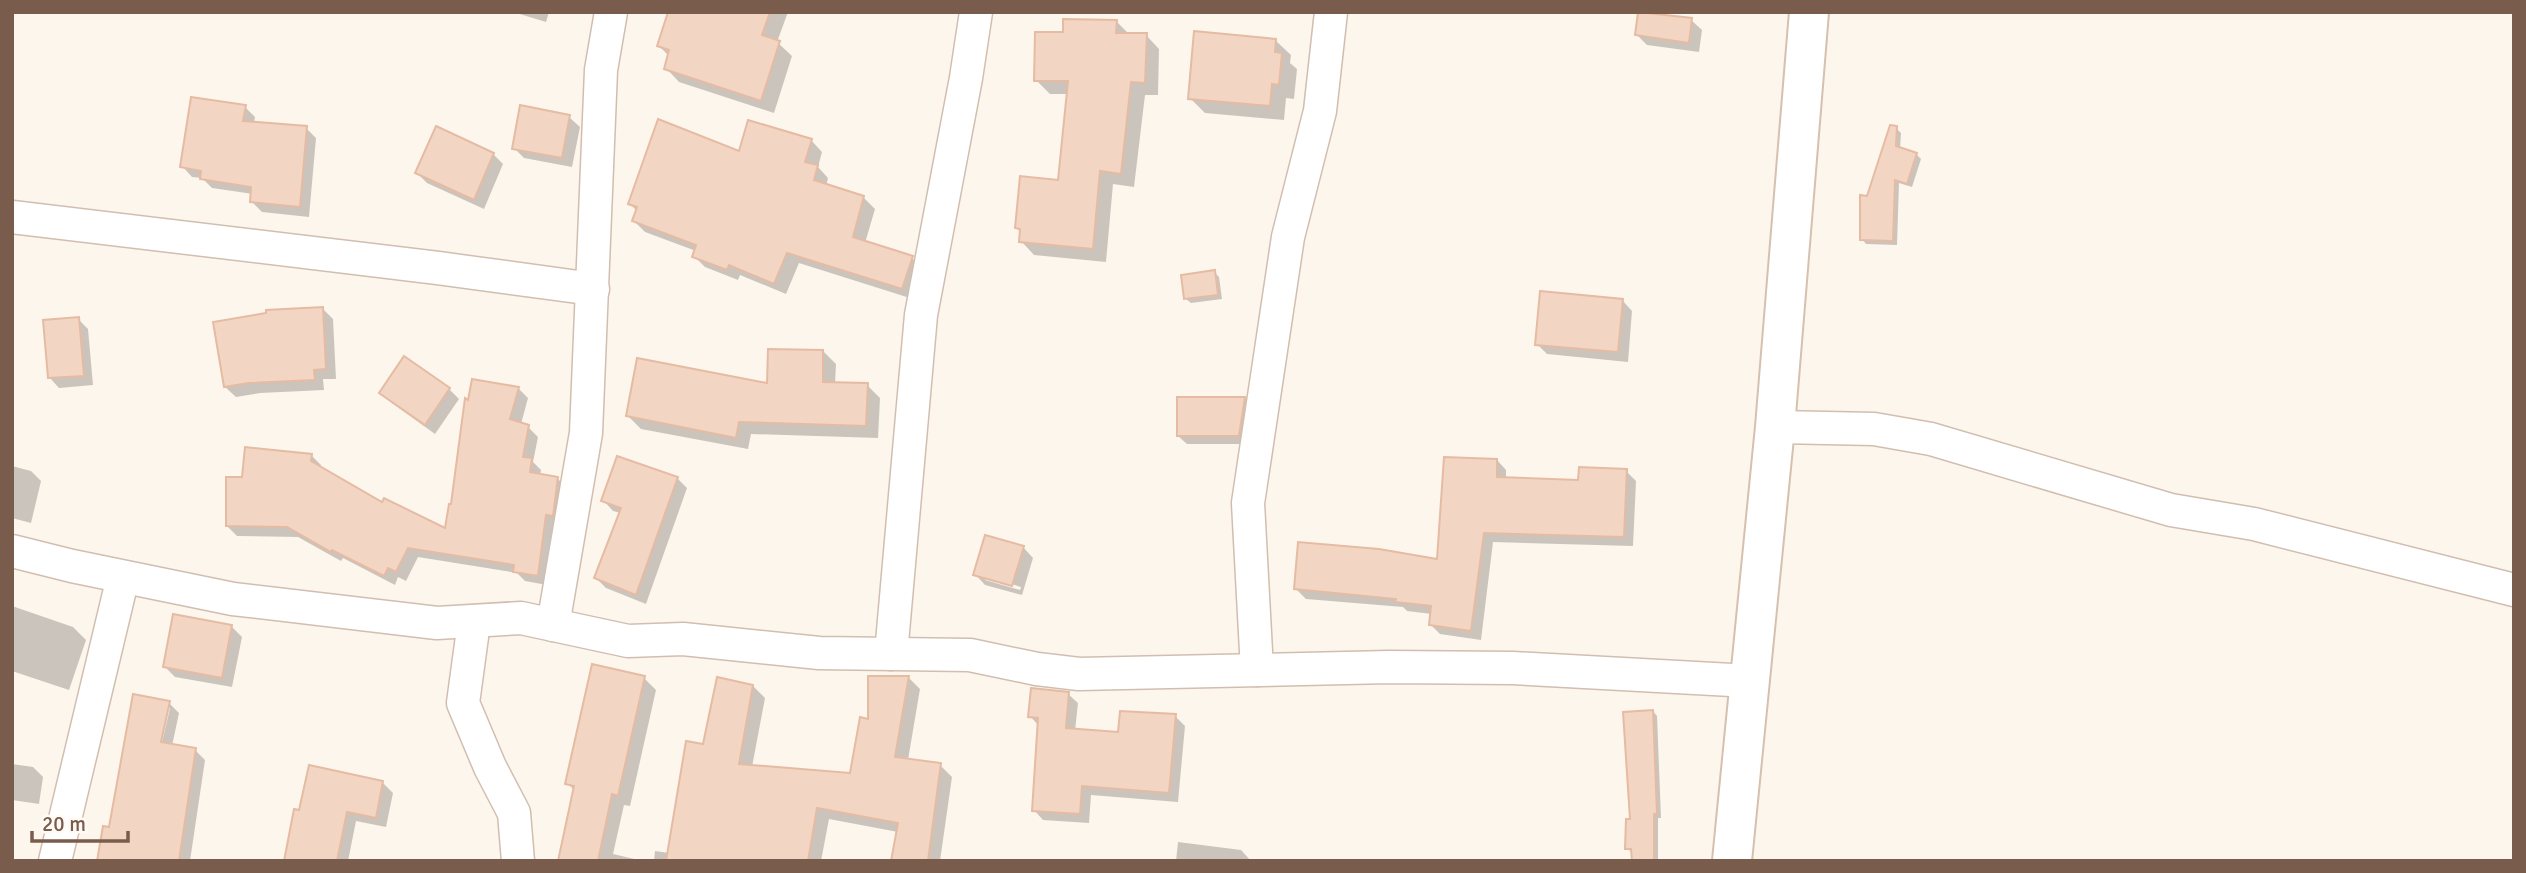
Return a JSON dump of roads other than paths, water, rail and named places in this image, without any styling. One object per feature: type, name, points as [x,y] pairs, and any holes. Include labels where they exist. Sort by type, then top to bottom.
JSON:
[{"type":"main road","points":[[1732,861],[1775,427],[1809,12]]},
{"type":"street","points":[[554,625],[586,433],[601,70],[611,12]]},
{"type":"street","points":[[891,654],[921,315],[976,12]]},
{"type":"street","points":[[1257,670],[1248,503],[1288,237],[1320,111],[1331,12]]},
{"type":"street","points":[[12,217],[593,289]]},
{"type":"street","points":[[1775,427],[1874,429],[1931,439],[2171,510],[2254,524],[2514,590]]},
{"type":"street","points":[[12,551],[233,599],[437,623],[521,618],[628,641],[683,639],[819,653],[970,656],[1079,674],[1389,667],[1513,668],[1750,681]]},
{"type":"street","points":[[55,861],[123,577]]},
{"type":"street","points":[[474,622],[463,703],[490,767],[514,813],[518,861]]}]
